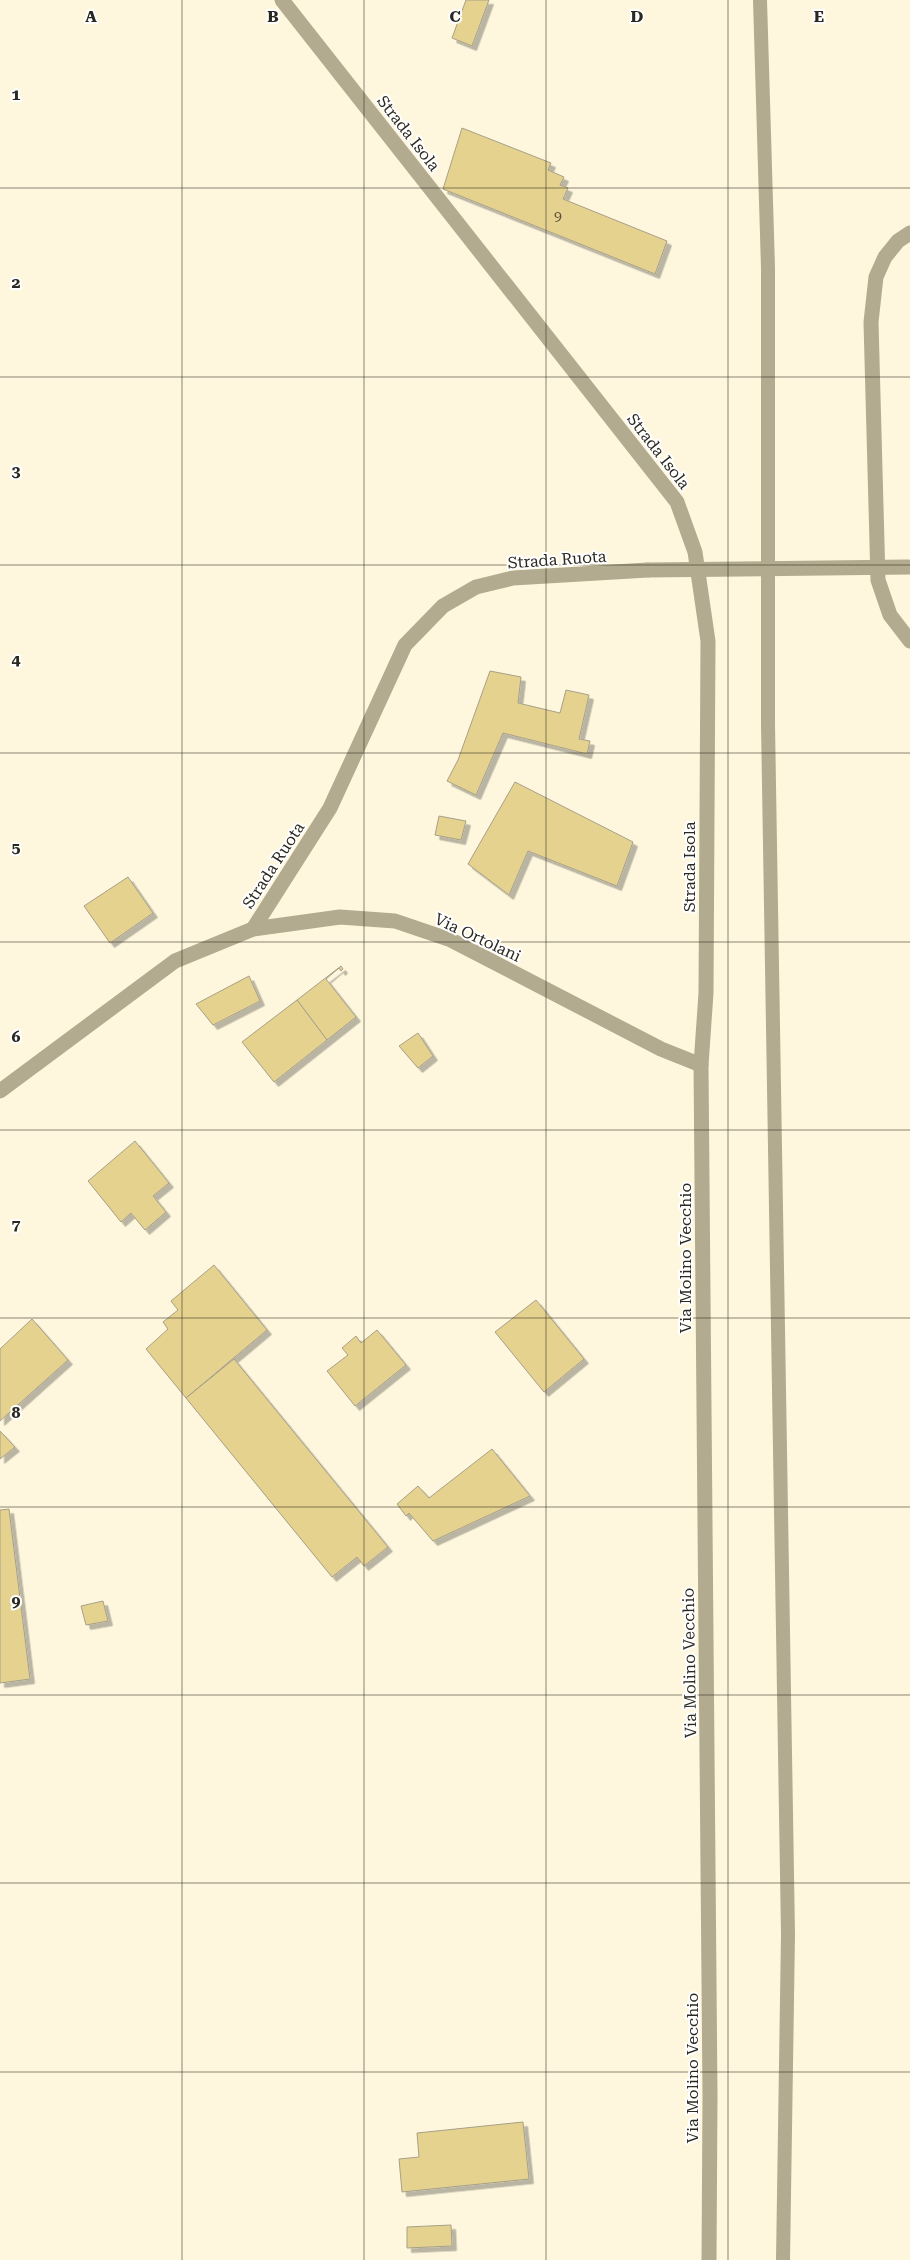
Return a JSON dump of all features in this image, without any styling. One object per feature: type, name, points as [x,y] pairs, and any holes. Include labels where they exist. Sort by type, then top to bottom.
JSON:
[{"type":"street","name":"Strada Isola","points":[[282,0],[678,502],[695,552],[708,641],[706,993],[701,1065]]},
{"type":"street","points":[[910,233],[898,241],[885,257],[876,277],[870,322],[878,580],[890,615],[910,640]]},
{"type":"street","name":"Strada Ruota","points":[[253,929],[330,808],[405,645],[443,606],[476,586],[513,578],[648,570],[909,567]]},
{"type":"street","name":"Via Ortolani","points":[[0,1091],[175,961],[253,929],[340,917],[395,921],[451,940],[661,1049],[701,1065]]},
{"type":"street","name":"Via Molino Vecchio","points":[[701,1065],[710,2086],[709,2260]]},
{"type":"lane","points":[[760,0],[768,268],[768,734],[788,1934],[783,2260]]},
{"type":"building","points":[[466,0],[489,0],[472,46],[452,38]]},
{"type":"building","points":[[462,128],[551,163],[548,170],[564,177],[560,185],[568,188],[563,199],[667,241],[655,274],[443,189]]},
{"type":"building","points":[[490,671],[521,677],[518,703],[560,713],[566,690],[589,695],[579,739],[590,741],[587,754],[503,733],[476,795],[447,781],[458,760]]},
{"type":"building","points":[[515,782],[633,842],[617,886],[528,851],[509,895],[468,864]]},
{"type":"building","points":[[439,816],[466,821],[461,840],[435,835]]},
{"type":"building","points":[[128,877],[153,913],[110,943],[84,906]]},
{"type":"building","points":[[341,966],[343,969],[341,971],[339,968],[326,979],[356,1017],[327,1040],[297,1000]]},
{"type":"building","points":[[249,976],[260,1001],[213,1025],[196,1004]]},
{"type":"building","points":[[297,1000],[327,1040],[274,1082],[242,1042]]},
{"type":"building","points":[[418,1033],[433,1056],[418,1068],[399,1046]]},
{"type":"building","points":[[135,1141],[169,1183],[153,1196],[166,1212],[145,1230],[131,1213],[121,1222],[88,1181]]},
{"type":"building","points":[[214,1265],[267,1330],[186,1398],[146,1349],[168,1329],[163,1322],[178,1310],[171,1301]]},
{"type":"building","points":[[536,1300],[584,1359],[544,1392],[495,1332]]},
{"type":"building","points":[[32,1319],[68,1360],[0,1421],[0,1349]]},
{"type":"building","points":[[377,1330],[406,1365],[355,1406],[327,1371],[348,1355],[342,1348],[356,1336],[361,1343]]},
{"type":"building","points":[[234,1359],[388,1547],[364,1566],[357,1557],[332,1577],[186,1398]]},
{"type":"building","points":[[0,1431],[15,1447],[0,1459]]},
{"type":"building","points":[[492,1449],[530,1496],[433,1541],[409,1513],[406,1516],[397,1504],[418,1486],[429,1498]]},
{"type":"building","points":[[9,1509],[30,1679],[0,1683],[0,1510]]},
{"type":"building","points":[[103,1601],[108,1621],[86,1625],[81,1606]]},
{"type":"building","points":[[523,2122],[529,2179],[402,2192],[399,2159],[419,2157],[417,2133]]},
{"type":"building","points":[[451,2225],[452,2246],[407,2248],[407,2227]]}]
